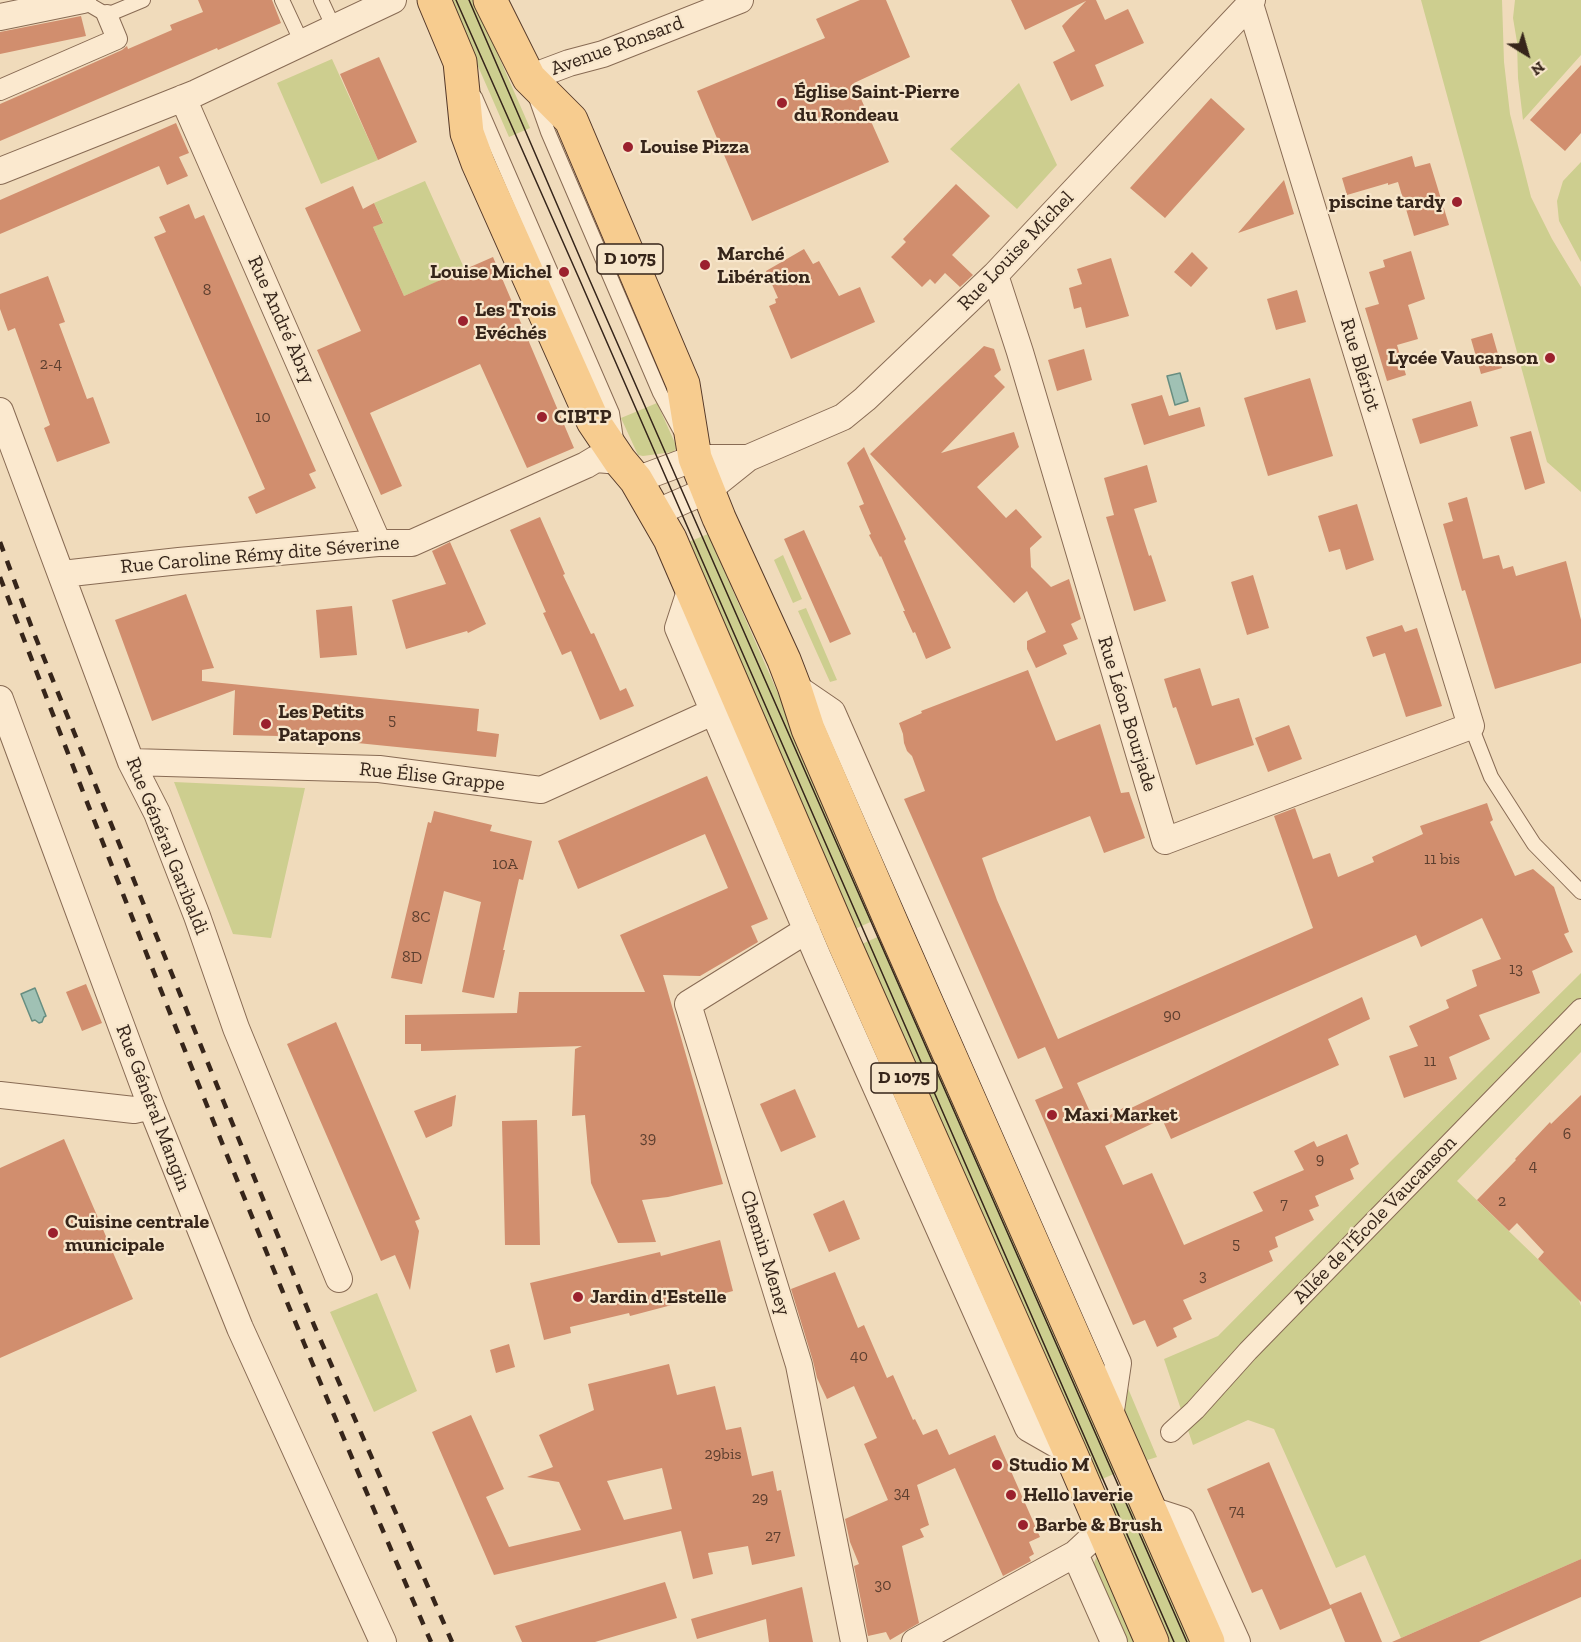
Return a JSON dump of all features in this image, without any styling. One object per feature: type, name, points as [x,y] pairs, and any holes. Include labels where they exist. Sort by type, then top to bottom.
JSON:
[{"type":"main road","name":"D 1075","points":[[434,0],[460,62],[467,133],[478,163],[593,421],[628,470],[670,539],[845,945],[1152,1642]]},
{"type":"main road","name":"D 1075","points":[[496,5],[528,78],[571,120],[683,384],[695,458],[794,686],[808,729],[1208,1642]]},
{"type":"street","points":[[0,17],[83,0]]},
{"type":"street","points":[[0,171],[183,98],[393,0]]},
{"type":"street","name":"Avenue Ronsard","points":[[528,78],[603,54],[740,0]]},
{"type":"street","name":"Rue Louise Michel","points":[[655,513],[708,490],[748,458],[843,417],[865,399],[995,275],[1251,2]]},
{"type":"street","name":"Rue Blériot","points":[[1251,2],[1471,726]]},
{"type":"street","points":[[0,90],[117,39],[107,15]]},
{"type":"street","name":"Rue André Abry","points":[[183,98],[378,543]]},
{"type":"street","name":"Rue Léon Bourjade","points":[[995,275],[1165,841],[1471,726]]},
{"type":"street","name":"Rue Général Garibaldi","points":[[0,411],[131,762],[157,813],[197,916],[236,1029],[339,1279]]},
{"type":"street","name":"Rue Louise Michel","points":[[628,470],[695,458],[748,458]]},
{"type":"street","name":"Rue Caroline Rémy dite Séverine","points":[[62,574],[378,543],[412,543],[596,459],[628,470]]},
{"type":"street","points":[[692,588],[678,628],[807,930],[1028,1428],[1070,1452]]},
{"type":"street","name":"Rue Général Mangin","points":[[0,699],[151,1106],[240,1328],[383,1642]]},
{"type":"street","name":"Rue Élise Grappe","points":[[131,762],[379,769],[541,790],[715,711]]},
{"type":"street","name":"Chemin Meney","points":[[807,930],[688,1004],[800,1365],[854,1642]]},
{"type":"street","name":"Allée de l'École Vaucanson","points":[[1171,1432],[1581,1009]]},
{"type":"street","points":[[0,1095],[134,1110],[151,1106]]},
{"type":"street","points":[[1151,1510],[1182,1520],[1237,1642]]},
{"type":"street","points":[[915,1642],[1075,1554],[1102,1528]]},
{"type":"street","points":[[1075,1554],[1114,1642]]},
{"type":"lane","points":[[83,0],[107,15],[143,0]]},
{"type":"lane","points":[[282,0],[302,43]]},
{"type":"lane","points":[[321,0],[334,28]]},
{"type":"lane","points":[[1471,726],[1491,777],[1534,844],[1581,892]]},
{"type":"green space","points":[[449,0],[474,0],[530,128],[509,137]]},
{"type":"green space","name":"Lycée Vaucanson","points":[[1421,0],[1502,0],[1504,62],[1510,114],[1531,197],[1552,239],[1581,287],[1581,492],[1547,462]]},
{"type":"green space","points":[[1515,0],[1581,0],[1581,55],[1523,120],[1513,18]]},
{"type":"green space","points":[[332,59],[378,160],[321,184],[277,83]]},
{"type":"green space","points":[[1019,83],[1057,165],[1017,209],[950,149]]},
{"type":"green space","points":[[1581,162],[1581,262],[1559,221],[1557,201],[1563,181]]},
{"type":"green space","points":[[425,181],[465,270],[404,296],[373,227],[383,222],[374,203]]},
{"type":"green space","points":[[657,403],[676,449],[673,452],[638,455],[621,418]]},
{"type":"green space","points":[[708,534],[877,919],[855,929],[686,543]]},
{"type":"green space","points":[[783,555],[802,599],[793,603],[774,560]]},
{"type":"green space","points":[[806,608],[837,680],[830,682],[798,611]]},
{"type":"green space","points":[[174,782],[305,788],[271,938],[233,934]]},
{"type":"green space","points":[[884,934],[1119,1472],[1097,1481],[862,944]]},
{"type":"green space","points":[[1581,973],[1581,1052],[1457,1181],[1578,1298],[1581,1306],[1581,1559],[1401,1638],[1365,1555],[1336,1568],[1274,1429],[1248,1420],[1193,1445],[1164,1359],[1218,1336]]},
{"type":"green space","points":[[377,1293],[417,1391],[374,1412],[330,1312]]},
{"type":"green space","points":[[1127,1386],[1157,1457],[1138,1463],[1122,1423]]},
{"type":"green space","points":[[1125,1488],[1193,1642],[1167,1642],[1104,1497]]},
{"type":"green space","points":[[1101,1546],[1143,1642],[1126,1642],[1098,1587],[1094,1563]]},
{"type":"shaded area","points":[[1180,373],[1188,401],[1175,405],[1167,376]]},
{"type":"shaded area","points":[[35,988],[46,1016],[39,1023],[32,1021],[21,994]]},
{"type":"building","points":[[198,0],[272,0],[281,23],[0,141],[0,104],[127,46],[128,49],[172,30],[170,25],[203,12]]},
{"type":"building","name":"Église Saint-Pierre du Rondeau","points":[[860,0],[886,0],[910,57],[854,83],[889,162],[752,221],[697,91],[825,38],[816,19]]},
{"type":"building","points":[[1011,0],[1096,0],[1105,20],[1128,9],[1144,43],[1095,65],[1104,86],[1071,101],[1053,62],[1075,51],[1062,26],[1086,1],[1025,30]]},
{"type":"building","points":[[81,16],[86,36],[0,54],[0,32]]},
{"type":"building","points":[[379,57],[417,142],[378,160],[340,74]]},
{"type":"building","points":[[1581,65],[1581,133],[1565,151],[1530,120]]},
{"type":"building","points":[[1211,98],[1245,129],[1165,218],[1130,188]]},
{"type":"building","points":[[176,123],[189,153],[179,157],[188,176],[167,185],[159,166],[0,234],[0,200]]},
{"type":"building","points":[[1412,156],[1415,167],[1430,163],[1449,225],[1414,236],[1398,182],[1347,195],[1342,178]]},
{"type":"building","points":[[1284,180],[1294,214],[1238,233]]},
{"type":"building","points":[[956,184],[990,216],[952,255],[973,275],[960,287],[945,273],[935,284],[930,279],[922,287],[891,257],[906,242],[903,239]]},
{"type":"building","points":[[353,186],[363,209],[374,203],[383,223],[373,227],[404,296],[493,257],[574,448],[527,468],[480,364],[370,413],[402,486],[381,495],[317,350],[361,331],[305,208]]},
{"type":"building","points":[[189,204],[195,219],[204,215],[316,471],[309,474],[316,488],[256,514],[248,497],[265,489],[154,237],[166,232],[159,217]]},
{"type":"building","points":[[804,249],[813,264],[819,261],[839,296],[860,287],[875,322],[791,359],[769,306],[776,303],[775,299],[778,298],[766,271]]},
{"type":"building","points":[[1411,251],[1425,299],[1408,305],[1418,339],[1397,345],[1406,375],[1387,381],[1365,308],[1379,304],[1369,272],[1385,267],[1383,260]]},
{"type":"building","points":[[1192,252],[1208,268],[1191,287],[1174,272]]},
{"type":"building","points":[[1111,258],[1129,316],[1086,328],[1081,307],[1074,309],[1069,288],[1082,284],[1077,269]]},
{"type":"building","points":[[48,276],[65,322],[59,324],[87,399],[93,397],[110,443],[57,462],[44,428],[50,425],[15,328],[8,331],[0,309],[0,294]]},
{"type":"building","points":[[1297,290],[1306,322],[1276,330],[1267,299]]},
{"type":"building","points":[[1492,333],[1502,368],[1481,374],[1471,339]]},
{"type":"building","points":[[984,346],[994,349],[1001,370],[994,376],[1005,387],[941,453],[1014,432],[1019,447],[977,487],[1006,518],[1016,509],[1042,537],[1030,548],[1031,567],[1051,587],[1069,579],[1081,619],[1071,624],[1078,639],[1063,645],[1067,654],[1036,668],[1027,649],[1027,641],[1046,632],[1027,591],[1014,603],[870,454]]},
{"type":"building","points":[[1084,349],[1092,380],[1057,391],[1048,360]]},
{"type":"building","points":[[1310,378],[1333,456],[1268,476],[1244,398]]},
{"type":"building","points":[[1162,395],[1169,416],[1200,407],[1205,426],[1144,445],[1131,404]]},
{"type":"building","points":[[1471,401],[1478,426],[1420,444],[1412,419]]},
{"type":"building","points":[[1531,431],[1545,483],[1525,490],[1510,437]]},
{"type":"building","points":[[864,447],[906,539],[904,541],[951,648],[926,659],[903,611],[905,611],[881,556],[869,535],[871,534],[859,506],[864,504],[847,463]]},
{"type":"building","points":[[1147,465],[1157,502],[1134,509],[1166,601],[1134,611],[1106,517],[1114,515],[1104,478]]},
{"type":"building","points":[[1467,497],[1483,559],[1499,555],[1503,569],[1513,566],[1516,576],[1566,561],[1581,620],[1581,663],[1495,689],[1465,590],[1462,591],[1443,524],[1453,521],[1448,503]]},
{"type":"building","points":[[1357,504],[1374,560],[1346,570],[1340,549],[1329,552],[1318,516]]},
{"type":"building","points":[[540,517],[565,574],[563,575],[591,634],[594,633],[620,691],[626,688],[634,706],[600,720],[571,651],[562,655],[510,530]]},
{"type":"building","points":[[804,530],[851,634],[830,643],[784,539]]},
{"type":"building","points":[[450,542],[486,624],[468,633],[467,631],[406,649],[392,600],[446,584],[432,551]]},
{"type":"building","points":[[1253,575],[1269,628],[1247,635],[1231,582]]},
{"type":"building","points":[[186,594],[214,668],[202,670],[202,681],[479,709],[477,731],[499,734],[496,757],[278,735],[233,735],[235,690],[152,721],[115,620]]},
{"type":"building","points":[[352,606],[357,655],[320,658],[316,610]]},
{"type":"building","points":[[1402,625],[1405,632],[1417,628],[1442,706],[1406,717],[1385,653],[1373,657],[1366,637]]},
{"type":"building","points":[[1200,668],[1212,706],[1239,698],[1254,745],[1196,765],[1164,679]]},
{"type":"building","points":[[1028,670],[1056,741],[1100,724],[1121,793],[1129,792],[1145,838],[1104,853],[1090,816],[982,858],[997,900],[1058,1039],[1313,928],[1274,816],[1295,808],[1313,859],[1330,853],[1338,877],[1374,862],[1372,857],[1423,834],[1420,826],[1487,803],[1493,820],[1490,822],[1515,876],[1533,869],[1554,887],[1569,932],[1564,934],[1573,952],[1532,971],[1540,993],[1479,1015],[1490,1039],[1449,1057],[1457,1079],[1404,1098],[1389,1056],[1418,1046],[1409,1026],[1449,1008],[1446,1000],[1477,986],[1472,970],[1501,959],[1482,918],[1421,947],[1416,935],[1077,1083],[1095,1123],[1127,1106],[1129,1109],[1362,997],[1370,1019],[1328,1039],[1339,1065],[1171,1139],[1162,1119],[1105,1146],[1123,1185],[1152,1173],[1184,1245],[1263,1211],[1253,1192],[1304,1170],[1294,1151],[1314,1141],[1317,1147],[1347,1134],[1359,1164],[1350,1169],[1354,1179],[1315,1196],[1319,1206],[1309,1210],[1314,1220],[1275,1237],[1278,1247],[1269,1251],[1273,1261],[1183,1300],[1192,1319],[1173,1328],[1177,1337],[1157,1347],[1145,1320],[1133,1325],[1035,1100],[1063,1088],[1045,1047],[1018,1059],[904,799],[925,791],[912,756],[907,751],[899,723],[922,713],[921,711]]},
{"type":"building","points":[[1289,725],[1302,759],[1268,772],[1255,738]]},
{"type":"building","points":[[707,776],[768,919],[751,926],[758,942],[700,976],[663,975],[723,1184],[668,1197],[642,1200],[656,1242],[618,1243],[591,1183],[585,1115],[572,1116],[575,1049],[582,1046],[421,1051],[421,1044],[405,1044],[405,1015],[517,1013],[519,992],[645,992],[620,935],[728,888],[705,834],[578,889],[558,841]]},
{"type":"building","points":[[434,811],[492,825],[490,831],[532,841],[523,880],[519,879],[494,998],[462,992],[481,902],[444,891],[422,984],[391,978],[428,822],[431,823]]},
{"type":"building","points":[[86,984],[102,1023],[82,1031],[66,992]]},
{"type":"building","points":[[336,1022],[420,1219],[415,1221],[419,1231],[410,1290],[395,1255],[381,1261],[287,1044]]},
{"type":"building","points":[[795,1089],[816,1137],[781,1152],[760,1104]]},
{"type":"building","points":[[456,1095],[452,1126],[426,1138],[414,1111]]},
{"type":"building","points":[[1581,1095],[1581,1302],[1538,1259],[1544,1252],[1517,1223],[1509,1231],[1477,1200],[1550,1122],[1551,1124]]},
{"type":"building","points":[[537,1120],[540,1245],[505,1245],[502,1121]]},
{"type":"building","name":"Cuisine centrale municipale","points":[[64,1139],[133,1299],[0,1358],[0,1168]]},
{"type":"building","points":[[844,1200],[860,1239],[829,1252],[813,1214]]},
{"type":"building","points":[[720,1240],[733,1291],[630,1316],[629,1313],[570,1327],[571,1333],[544,1340],[530,1283],[660,1252],[661,1256]]},
{"type":"building","points":[[835,1272],[858,1328],[864,1325],[887,1378],[893,1375],[913,1420],[915,1419],[923,1435],[937,1429],[949,1455],[995,1435],[1040,1537],[1029,1542],[1034,1554],[1029,1557],[1031,1561],[1003,1576],[955,1468],[917,1485],[929,1525],[920,1529],[924,1537],[902,1546],[919,1623],[890,1640],[886,1632],[868,1636],[854,1566],[859,1564],[850,1542],[845,1519],[888,1500],[864,1444],[877,1438],[854,1386],[827,1399],[817,1378],[791,1289]]},
{"type":"building","points":[[509,1344],[515,1367],[496,1373],[490,1350]]},
{"type":"building","points":[[669,1364],[677,1395],[715,1386],[726,1430],[741,1427],[752,1476],[773,1471],[777,1491],[781,1490],[795,1556],[752,1565],[748,1546],[708,1553],[713,1574],[693,1579],[681,1531],[494,1575],[432,1432],[471,1415],[504,1489],[486,1497],[509,1547],[581,1530],[559,1482],[527,1477],[553,1467],[539,1435],[594,1410],[588,1384]],"holes":[[[662,1468],[672,1509],[624,1520],[607,1481]]]},
{"type":"building","points":[[1269,1462],[1330,1605],[1361,1592],[1382,1642],[1345,1642],[1331,1608],[1280,1630],[1262,1589],[1252,1593],[1207,1489]]},
{"type":"building","points":[[1581,1559],[1581,1597],[1479,1642],[1392,1642]]},
{"type":"building","points":[[665,1582],[677,1618],[595,1642],[522,1642],[515,1626]]},
{"type":"building","points":[[802,1587],[813,1642],[769,1642],[766,1619],[697,1639],[691,1619]]},
{"type":"tram line","points":[[456,0],[1174,1642]]},
{"type":"tram line","points":[[469,0],[1187,1642]]},
{"type":"railway","points":[[0,542],[33,631],[314,1325],[452,1642]]},
{"type":"railway","points":[[0,577],[210,1112],[318,1378],[431,1642]]},
{"type":"place","name":"Église Saint-Pierre du Rondeau","points":[[782,103]]},
{"type":"place","name":"Louise Pizza","points":[[628,147]]},
{"type":"place","name":"piscine tardy","points":[[1457,202]]},
{"type":"place","name":"Marché Libération","points":[[705,265]]},
{"type":"place","name":"Louise Michel","points":[[564,272]]},
{"type":"place","name":"Les Trois Evéchés","points":[[463,321]]},
{"type":"place","name":"Lycée Vaucanson","points":[[1550,358]]},
{"type":"place","name":"CIBTP","points":[[542,417]]},
{"type":"place","name":"Les Petits Patapons","points":[[266,724]]},
{"type":"place","name":"Maxi Market","points":[[1052,1115]]},
{"type":"place","name":"Cuisine centrale municipale","points":[[53,1233]]},
{"type":"place","name":"Jardin d'Estelle","points":[[578,1297]]},
{"type":"place","name":"Studio M","points":[[997,1465]]},
{"type":"place","name":"Hello laverie","points":[[1011,1495]]},
{"type":"place","name":"Barbe & Brush","points":[[1023,1525]]}]
